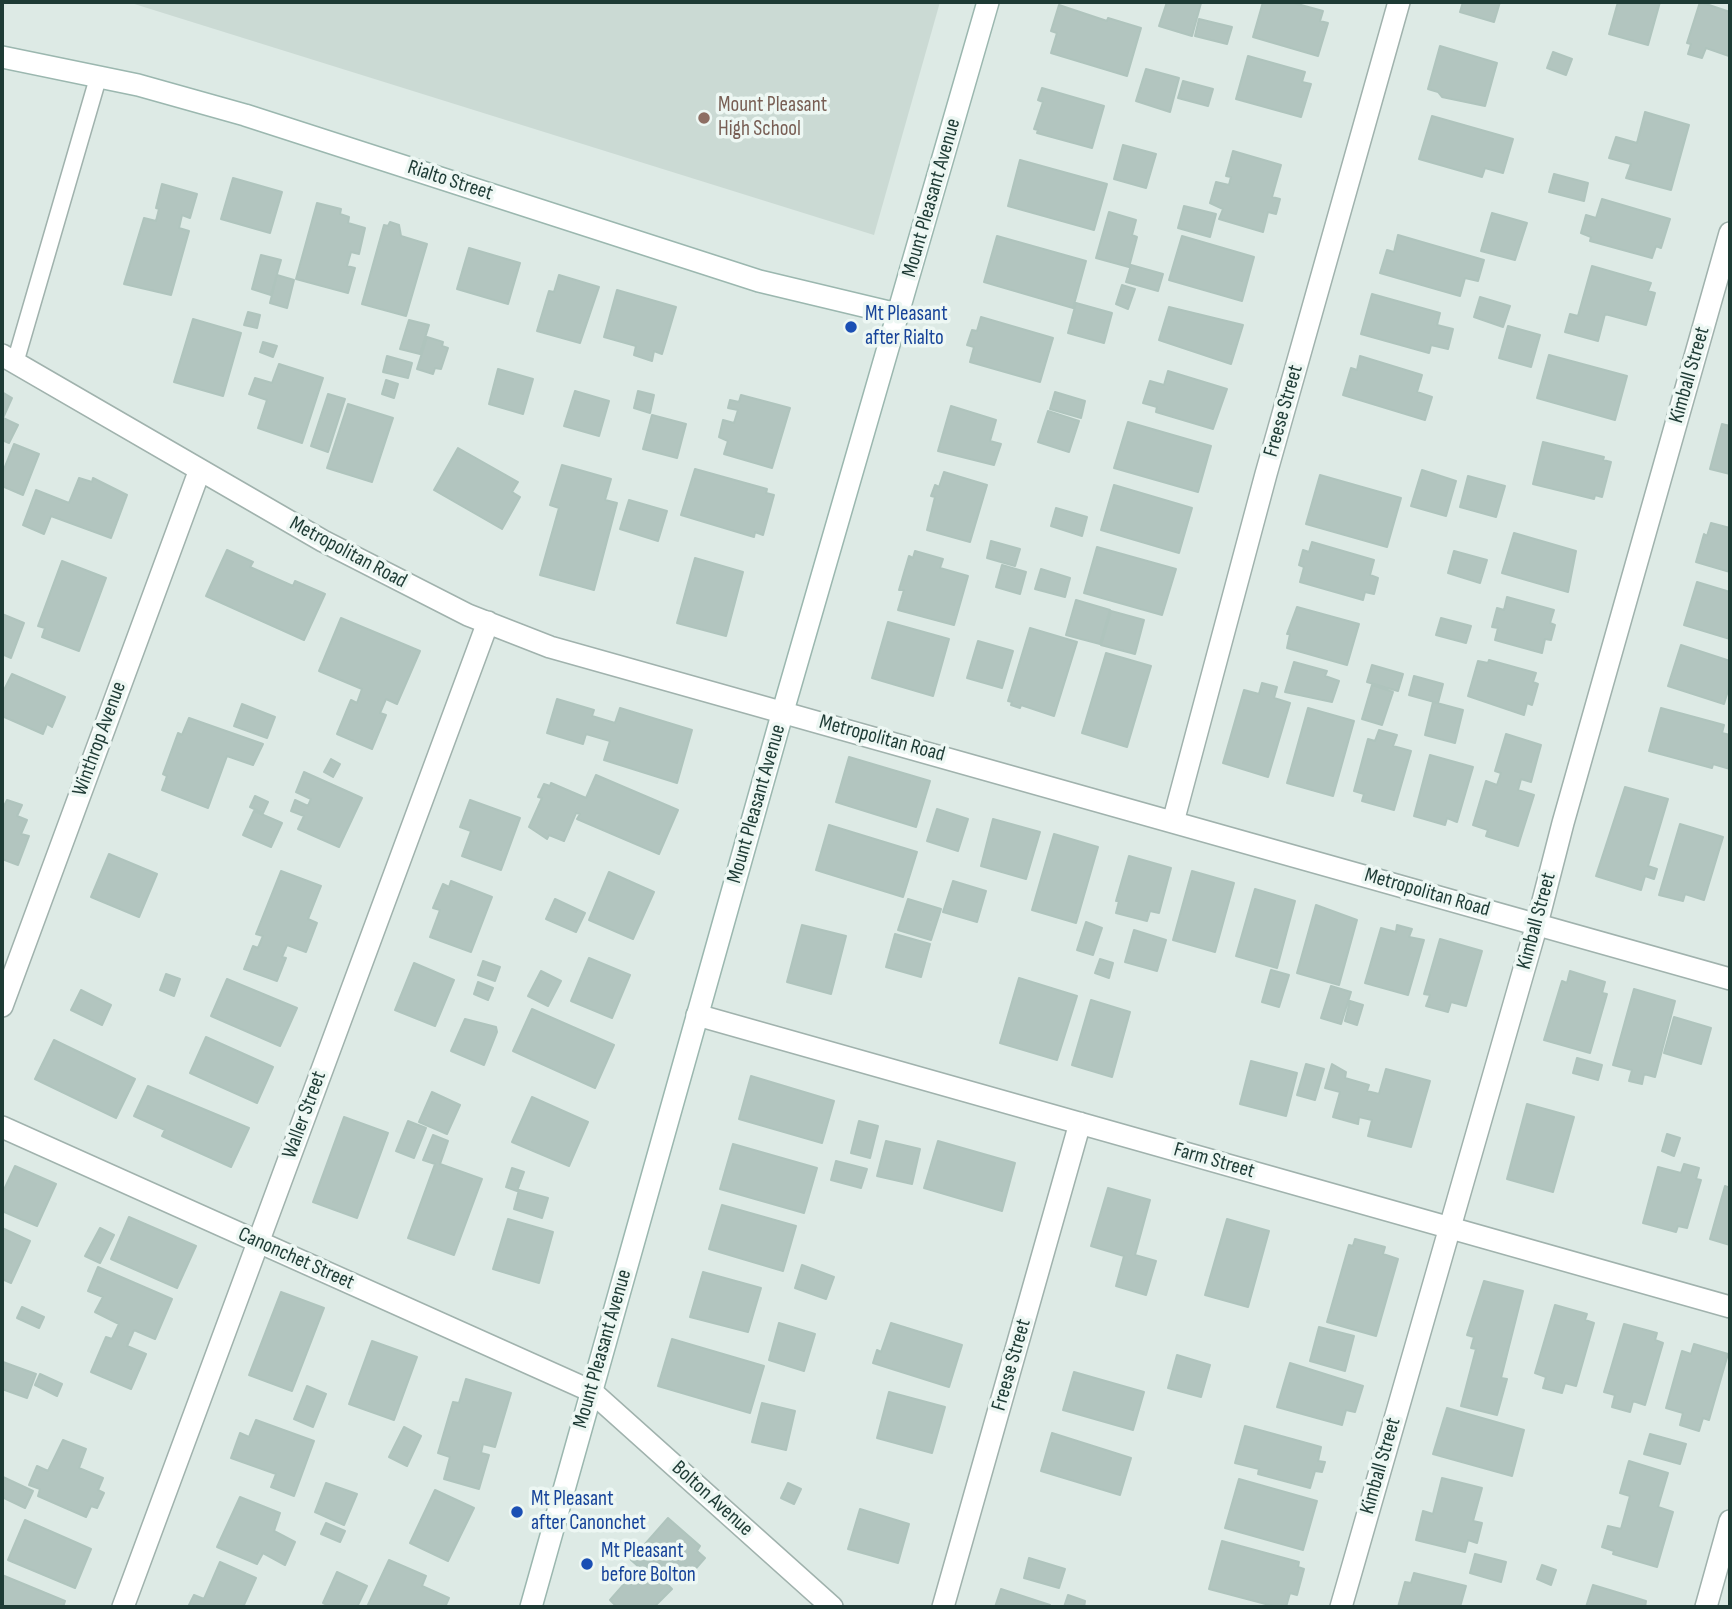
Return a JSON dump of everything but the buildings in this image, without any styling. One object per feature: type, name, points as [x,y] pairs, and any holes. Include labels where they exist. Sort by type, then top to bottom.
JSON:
[{"type":"street","name":"Mount Pleasant Avenue","points":[[531,1607],[783,711],[988,2]]},
{"type":"street","name":"Freese Street","points":[[1173,822],[1266,474],[1399,2]]},
{"type":"street","name":"Rialto Street","points":[[2,57],[138,85],[245,115],[759,281],[897,314]]},
{"type":"street","name":"Kimball Street","points":[[1341,1607],[1537,924],[1563,823],[1730,233]]},
{"type":"street","name":"Metropolitan Road","points":[[8,359],[199,472],[323,541],[488,622],[550,647],[1730,979]]},
{"type":"street","name":"Winthrop Avenue","points":[[2,1006],[199,472]]},
{"type":"street","name":"Waller Street","points":[[123,1607],[488,622]]},
{"type":"street","name":"Farm Street","points":[[697,1014],[1730,1307]]},
{"type":"street","name":"Freese Street","points":[[943,1607],[1080,1123]]},
{"type":"street","name":"Canonchet Street","points":[[2,1128],[591,1391]]},
{"type":"street","name":"Bolton Avenue","points":[[591,1391],[832,1607]]},
{"type":"street","points":[[1706,1607],[1730,1521]]},
{"type":"lane","points":[[8,359],[98,78]]},
{"type":"shaded area","name":"Mount Pleasant High School","points":[[128,2],[940,2],[874,235]]},
{"type":"place","name":"Mount Pleasant High School","points":[[704,118]]},
{"type":"place","name":"Mt Pleasant after Rialto","points":[[851,327]]},
{"type":"place","name":"Mt Pleasant after Canonchet","points":[[517,1512]]},
{"type":"place","name":"Mt Pleasant before Bolton","points":[[587,1564]]}]
